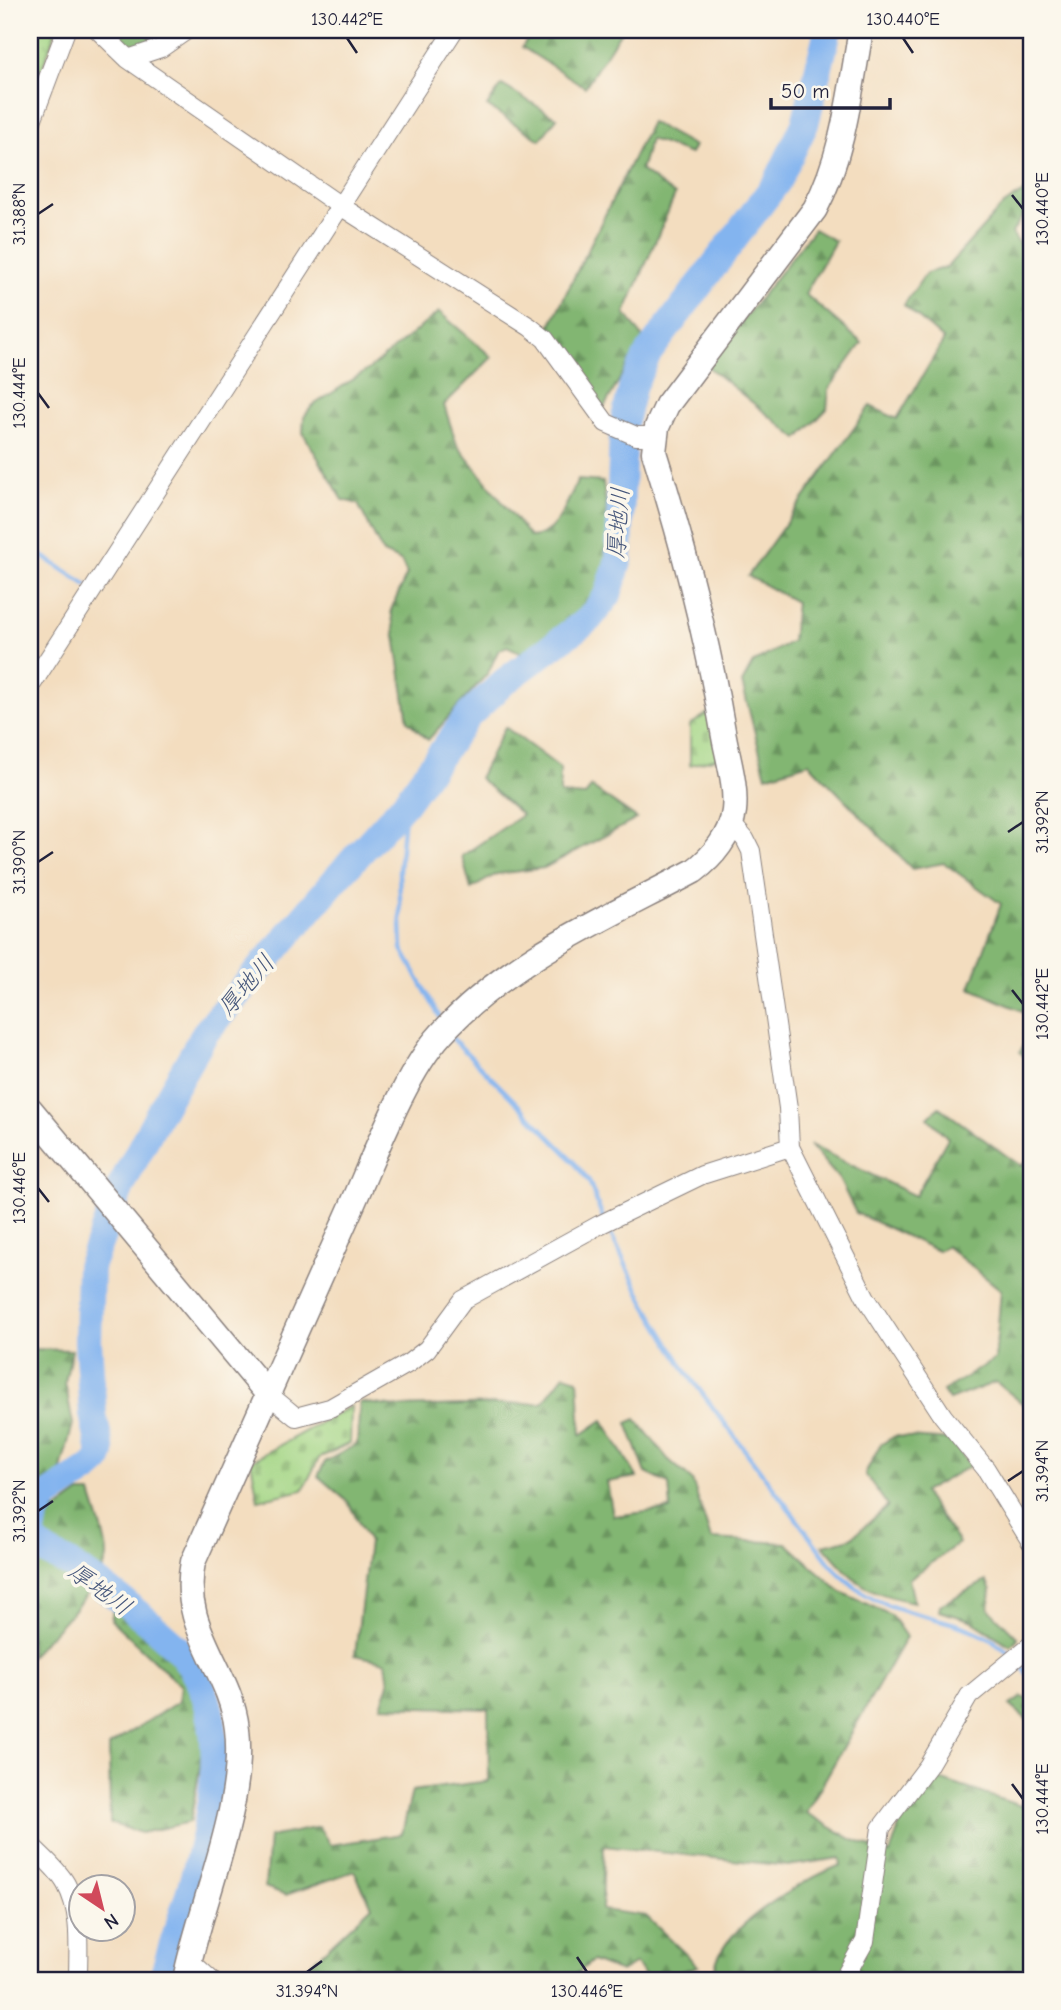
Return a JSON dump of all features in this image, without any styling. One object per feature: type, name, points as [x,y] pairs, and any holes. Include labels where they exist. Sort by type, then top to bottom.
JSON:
[{"type":"street","points":[[30,126],[66,30]]},
{"type":"street","points":[[98,30],[128,59],[344,208],[537,333],[610,427],[646,436],[654,452],[682,541],[712,668],[734,793],[731,823],[709,861],[694,872],[505,976],[447,1029],[428,1051],[388,1125],[192,1562],[189,1580],[195,1624],[229,1699],[237,1728],[234,1796],[187,1970],[211,1980]]},
{"type":"street","points":[[128,59],[161,48],[187,30]]},
{"type":"street","points":[[30,687],[344,208],[454,30]]},
{"type":"street","points":[[646,436],[790,244],[828,185],[841,139],[861,30]]},
{"type":"street","points":[[731,823],[751,851],[788,1108],[790,1147],[866,1298],[943,1416],[986,1469],[1031,1542]]},
{"type":"street","points":[[30,1109],[267,1393],[296,1417],[330,1408],[409,1363],[427,1349],[463,1300],[605,1222],[702,1175],[790,1147]]},
{"type":"street","points":[[843,1980],[865,1941],[881,1828],[928,1766],[969,1696],[1020,1655]]},
{"type":"street","points":[[30,1844],[65,1883],[73,1903],[77,1920],[78,1980]]},
{"type":"green space","points":[[30,30],[56,30],[30,102]]},
{"type":"green space","points":[[109,30],[171,30],[131,50]]},
{"type":"green space","points":[[534,30],[622,30],[585,87],[522,47]]},
{"type":"green space","points":[[502,85],[557,118],[540,140],[487,106]]},
{"type":"green space","points":[[651,122],[694,146],[690,154],[650,139],[641,170],[675,195],[625,313],[643,338],[603,409],[549,328]]},
{"type":"green space","points":[[1025,191],[1031,194],[1031,202],[1012,233],[1031,261],[1031,1015],[970,988],[1001,904],[944,863],[912,869],[809,763],[766,776],[742,683],[753,663],[792,641],[796,602],[748,576],[870,406],[897,419],[944,340],[904,305],[926,273],[947,267],[1001,207]]},
{"type":"green space","points":[[814,229],[835,241],[805,294],[862,343],[829,389],[827,409],[798,439],[707,366]]},
{"type":"green space","points":[[439,312],[492,357],[444,405],[457,445],[530,537],[548,531],[555,524],[578,480],[603,482],[610,552],[603,586],[583,615],[524,654],[507,646],[498,651],[488,673],[428,740],[408,721],[391,610],[407,574],[401,561],[383,553],[358,504],[343,500],[303,433],[304,417],[312,406],[369,369]]},
{"type":"green space","points":[[708,713],[720,757],[690,765],[690,725]]},
{"type":"green space","points":[[505,727],[560,768],[560,794],[585,796],[591,787],[637,819],[544,868],[497,874],[471,889],[462,856],[522,815],[479,778]]},
{"type":"green space","points":[[1031,1030],[1031,1064],[1020,1052]]},
{"type":"green space","points":[[939,1107],[1021,1166],[1031,1157],[1031,1405],[1028,1408],[996,1382],[949,1400],[943,1391],[995,1359],[1001,1290],[946,1246],[938,1251],[856,1213],[839,1179],[810,1145],[915,1196],[948,1138],[928,1118]]},
{"type":"green space","points":[[30,1349],[72,1350],[65,1382],[73,1424],[60,1473],[30,1502]]},
{"type":"green space","points":[[564,1375],[578,1379],[581,1435],[603,1420],[637,1477],[607,1482],[613,1516],[671,1509],[669,1484],[646,1473],[627,1423],[636,1419],[668,1459],[692,1480],[711,1539],[786,1543],[841,1592],[891,1615],[906,1637],[806,1813],[853,1840],[890,1854],[903,1814],[936,1778],[1021,1806],[1031,1795],[1031,1980],[715,1980],[717,1962],[726,1944],[742,1927],[783,1895],[841,1865],[840,1858],[788,1866],[604,1846],[602,1910],[646,1916],[698,1966],[656,1980],[647,1980],[636,1963],[621,1972],[592,1961],[570,1980],[293,1980],[372,1906],[354,1871],[286,1895],[265,1887],[269,1837],[319,1827],[330,1845],[402,1834],[412,1791],[489,1781],[488,1709],[381,1706],[389,1684],[386,1662],[355,1655],[369,1542],[348,1502],[318,1476],[325,1462],[357,1444],[360,1402],[396,1407],[542,1403]]},
{"type":"green space","points":[[351,1406],[350,1443],[319,1458],[303,1490],[258,1500],[251,1461]]},
{"type":"green space","points":[[895,1436],[951,1440],[970,1466],[923,1492],[959,1543],[909,1579],[914,1602],[883,1595],[862,1584],[844,1569],[823,1545],[851,1538],[888,1506],[865,1474],[880,1445]]},
{"type":"green space","points":[[80,1493],[91,1493],[107,1551],[104,1568],[86,1595],[30,1656],[30,1551],[52,1513]]},
{"type":"green space","points":[[986,1581],[991,1590],[989,1609],[1018,1638],[1011,1646],[970,1620],[939,1611],[940,1605]]},
{"type":"green space","points":[[113,1610],[136,1623],[178,1661],[192,1681],[200,1702],[203,1746],[190,1822],[141,1833],[110,1823],[109,1746],[179,1701],[181,1686],[111,1620]]},
{"type":"green space","points":[[1022,1697],[1031,1701],[1031,1723],[1010,1705]]},
{"type":"waterway","name":"厚地川","points":[[162,1980],[201,1853],[210,1806],[215,1760],[211,1717],[197,1677],[171,1642],[112,1593],[74,1567],[47,1553],[31,1538],[35,1516],[46,1497],[89,1469],[98,1461],[101,1453],[93,1414],[88,1342],[90,1267],[121,1186],[205,1033],[336,879],[405,803],[468,716],[504,682],[589,619],[608,595],[619,559],[623,426],[633,385],[649,352],[777,182],[805,124],[828,30]]},
{"type":"waterway","points":[[30,548],[87,585]]},
{"type":"waterway","points":[[405,803],[399,872],[402,949],[443,1023]]},
{"type":"waterway","points":[[451,1037],[568,1155],[589,1181],[603,1218]]},
{"type":"waterway","points":[[607,1226],[643,1300],[687,1373],[831,1565],[853,1585],[878,1601],[966,1628],[998,1644],[1012,1656]]},
{"type":"waterway","points":[[1018,1663],[1031,1678]]}]
